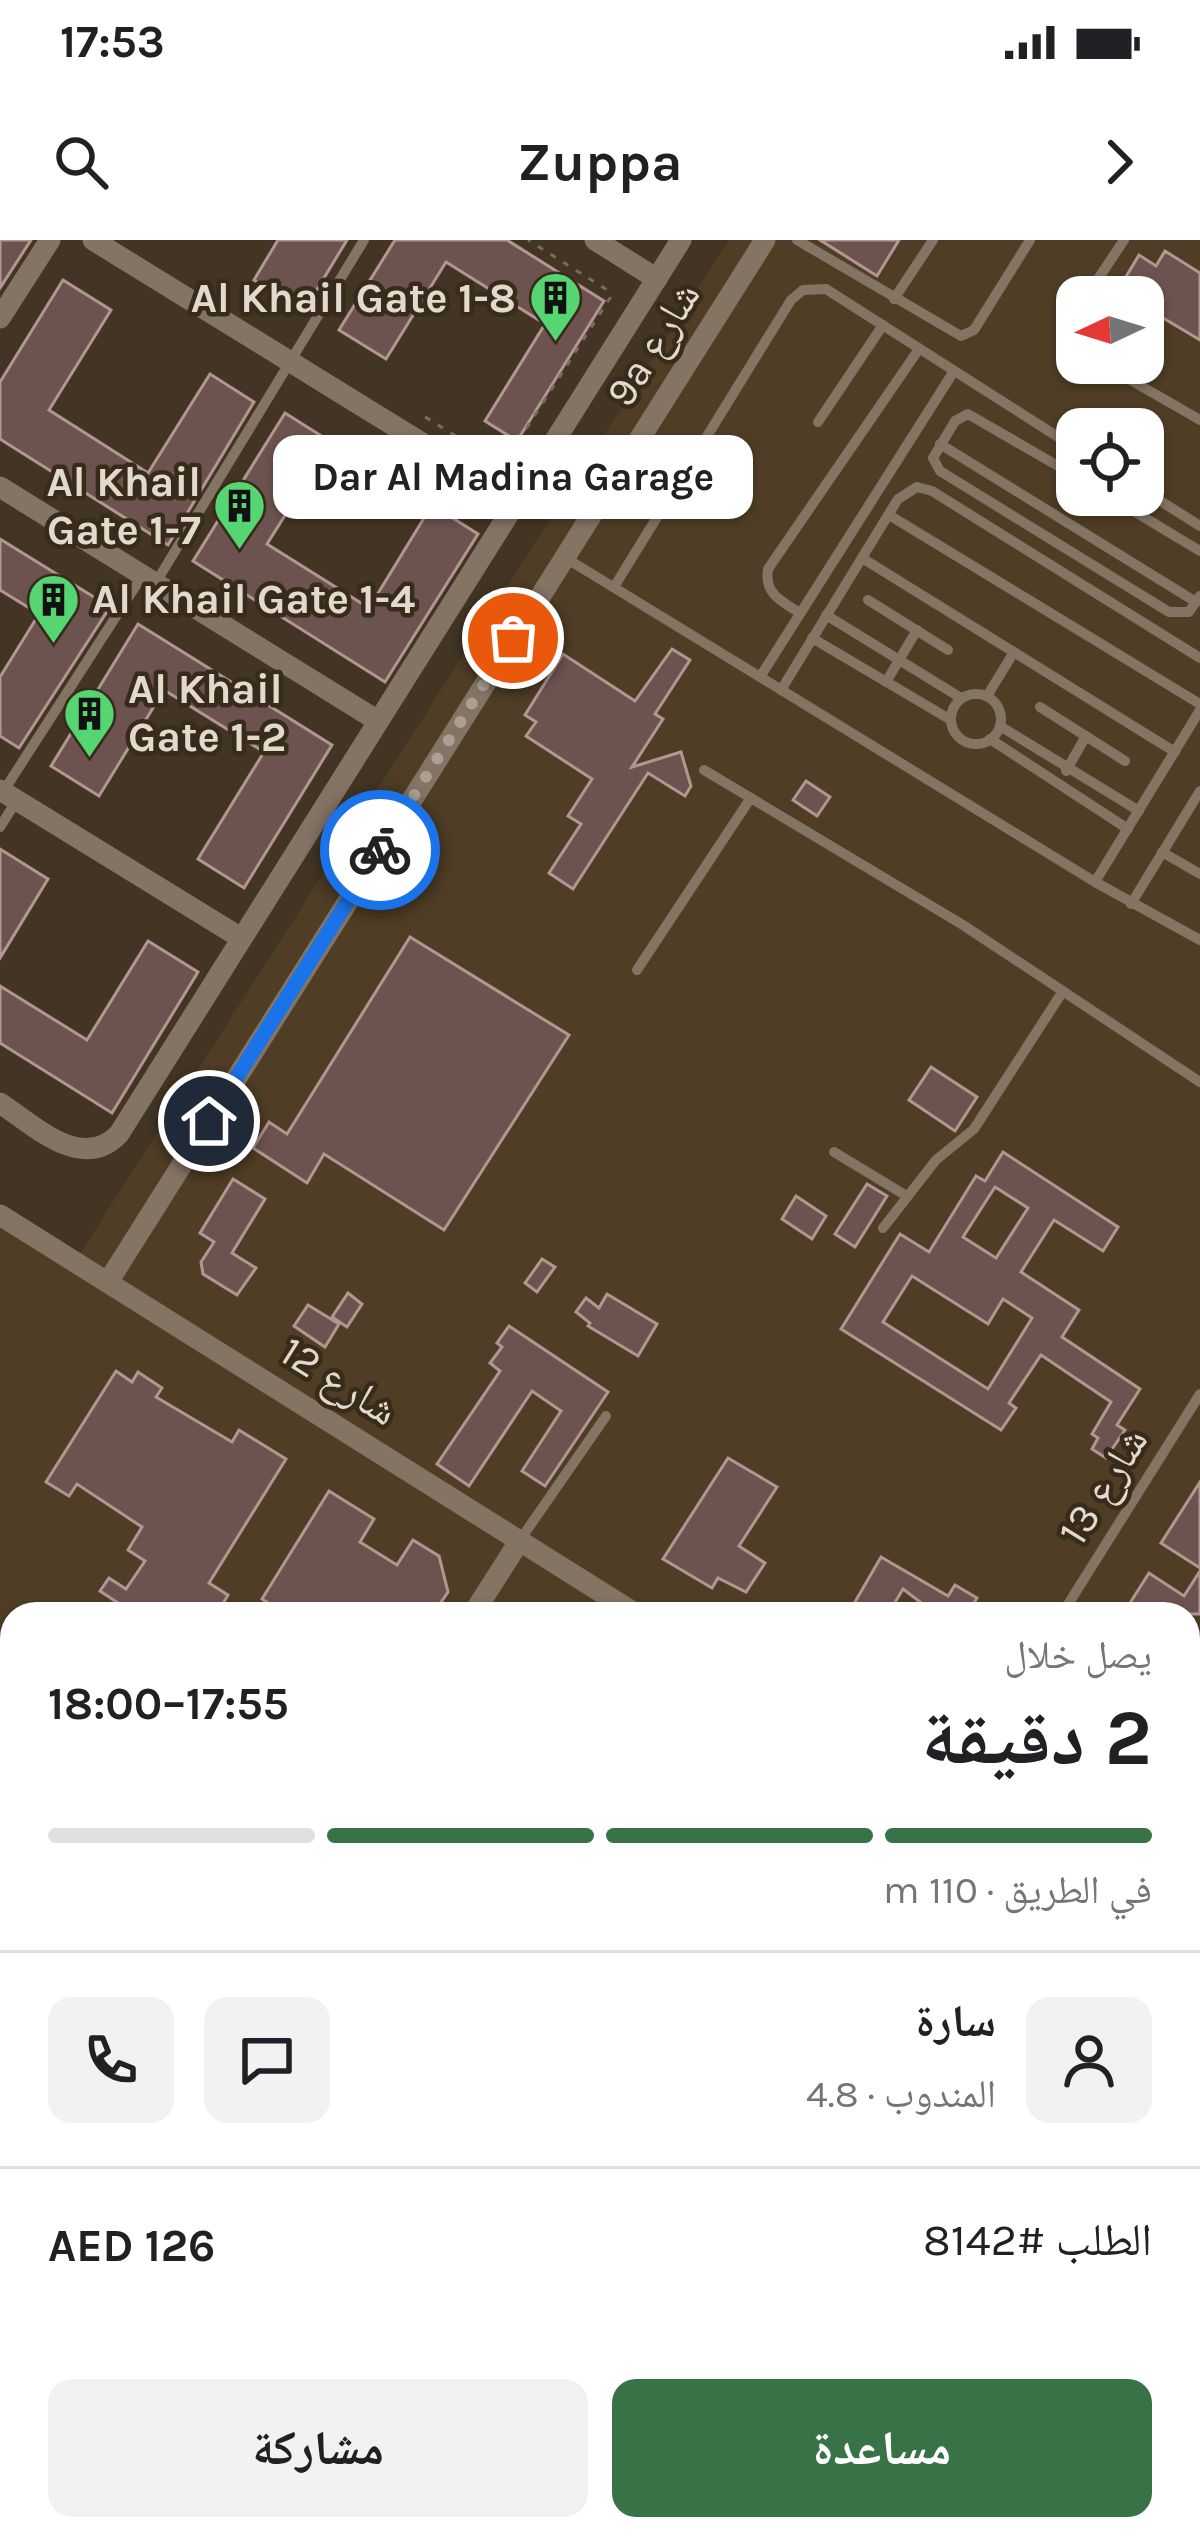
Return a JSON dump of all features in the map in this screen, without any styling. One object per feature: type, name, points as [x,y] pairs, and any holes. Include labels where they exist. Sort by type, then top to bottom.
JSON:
[{"type":"street","points":[[0,318],[50,240]]},
{"type":"street","points":[[93,240],[516,501]]},
{"type":"street","points":[[595,240],[657,279]]},
{"type":"street","points":[[0,1103],[77,1150],[96,1149],[112,1141],[682,240]]},
{"type":"street","name":"9a شارع","points":[[108,1282],[765,240]]},
{"type":"street","points":[[0,487],[378,721]]},
{"type":"street","points":[[6,794],[241,938]]},
{"type":"street","name":"شارع 12","points":[[0,1215],[618,1602]]},
{"type":"street","points":[[481,1602],[520,1540]]},
{"type":"lane","points":[[0,827],[6,794],[291,362],[364,240]]},
{"type":"lane","points":[[797,240],[951,333],[966,335],[974,330],[1030,240]]},
{"type":"lane","points":[[894,298],[934,240]]},
{"type":"lane","points":[[1100,276],[1124,240]]},
{"type":"lane","points":[[614,587],[796,294],[811,287],[826,289],[1056,436]]},
{"type":"lane","points":[[818,422],[883,325]]},
{"type":"lane","points":[[800,613],[769,590],[768,569],[919,349]]},
{"type":"lane","points":[[760,677],[954,371]]},
{"type":"lane","points":[[1137,384],[1200,420]]},
{"type":"lane","points":[[940,444],[1198,599],[1183,615],[1169,612],[940,471],[933,458],[940,444],[958,417],[974,415],[1056,464]]},
{"type":"lane","points":[[781,690],[889,515],[910,489],[932,491],[1200,658]]},
{"type":"lane","points":[[1164,503],[1200,526]]},
{"type":"lane","points":[[889,515],[1200,707],[1095,883]]},
{"type":"lane","points":[[1143,516],[1200,550]]},
{"type":"lane","points":[[564,557],[1095,883],[1200,940]]},
{"type":"lane","points":[[862,558],[1175,752]]},
{"type":"lane","points":[[868,600],[949,650]]},
{"type":"lane","points":[[826,615],[961,698]]},
{"type":"lane","points":[[886,682],[916,630]]},
{"type":"lane","points":[[812,638],[951,720]]},
{"type":"lane","points":[[986,696],[1014,652]]},
{"type":"lane","points":[[986,696],[999,709],[1000,726],[990,739],[965,742],[951,720],[961,698],[986,696]]},
{"type":"lane","points":[[1040,707],[1125,760]]},
{"type":"lane","points":[[1000,726],[1139,811]]},
{"type":"lane","points":[[1059,784],[1086,736]]},
{"type":"lane","points":[[990,739],[1128,829]]},
{"type":"lane","points":[[704,770],[943,913],[1200,1082]]},
{"type":"lane","points":[[1131,904],[1200,791]]},
{"type":"lane","points":[[637,970],[750,799]]},
{"type":"lane","points":[[1162,852],[1200,874]]},
{"type":"lane","points":[[883,1228],[943,1153],[974,1129],[1063,991]]},
{"type":"lane","points":[[835,1152],[905,1195]]},
{"type":"lane","name":"شارع 13","points":[[1070,1602],[1196,1410],[1200,1394]]},
{"type":"lane","points":[[520,1540],[606,1416]]},
{"type":"path","points":[[425,416],[503,465],[610,298],[609,291],[528,240]]},
{"type":"shaded area","points":[[729,240],[1200,240],[1200,1602],[0,1602],[0,1224],[70,1269]]},
{"type":"building","points":[[0,240],[31,240],[0,288]]},
{"type":"building","points":[[278,240],[347,240],[304,311],[254,280]]},
{"type":"building","name":"Al Khail Gate 1-8","points":[[395,240],[507,240],[604,301],[517,441],[485,421],[545,324],[446,262],[386,359],[339,330]]},
{"type":"building","points":[[820,240],[899,240],[877,276]]},
{"type":"building","points":[[1165,251],[1200,273],[1200,340],[1164,319],[1164,276],[1126,276],[1139,255],[1156,266]]},
{"type":"building","points":[[63,280],[111,310],[49,410],[148,473],[210,374],[254,402],[168,545],[0,439],[0,382]]},
{"type":"building","name":"Al Khail Gate 1-7","points":[[285,413],[331,442],[267,544],[369,608],[432,505],[478,534],[385,682],[193,561]]},
{"type":"building","name":"Al Khail Gate 1-4","points":[[0,539],[110,607],[19,748],[0,736],[0,677],[39,614],[0,590]]},
{"type":"building","name":"Al Khail Gate 1-2","points":[[138,624],[332,745],[244,888],[198,859],[264,752],[164,690],[99,796],[51,766]]},
{"type":"building","points":[[672,649],[690,660],[655,714],[663,719],[632,767],[681,752],[691,786],[685,796],[648,773],[573,889],[549,873],[581,824],[568,816],[592,779],[526,736],[536,722],[525,715],[563,654],[635,701]]},
{"type":"building","points":[[806,781],[830,797],[817,816],[793,800]]},
{"type":"building","points":[[0,849],[48,879],[0,958]]},
{"type":"building","points":[[410,937],[569,1035],[444,1230],[324,1154],[307,1183],[253,1148],[269,1122],[287,1134]]},
{"type":"building","points":[[148,941],[198,972],[112,1113],[0,1043],[0,986],[87,1040]]},
{"type":"building","points":[[931,1067],[977,1097],[955,1131],[909,1100]]},
{"type":"building","points":[[1003,1152],[1118,1227],[1103,1251],[1054,1220],[1021,1272],[1079,1310],[1062,1337],[1140,1389],[1117,1425],[1125,1430],[1106,1458],[1092,1449],[1098,1438],[1092,1434],[1111,1402],[1041,1355],[1009,1403],[1016,1408],[1001,1430],[841,1329],[900,1234],[929,1252],[976,1176],[985,1181]],"holes":[[[995,1187],[1028,1208],[996,1258],[963,1237]],[[912,1276],[988,1324],[1003,1299],[1032,1318],[988,1389],[883,1322]]]},
{"type":"building","points":[[233,1179],[265,1199],[232,1253],[256,1268],[237,1295],[203,1274],[201,1262],[214,1242],[200,1233]]},
{"type":"building","points":[[867,1184],[887,1196],[855,1247],[835,1234]]},
{"type":"building","points":[[796,1196],[826,1216],[812,1239],[782,1219]]},
{"type":"building","points":[[542,1259],[555,1267],[537,1292],[525,1283]]},
{"type":"building","points":[[348,1293],[362,1304],[347,1327],[332,1317]]},
{"type":"building","points":[[607,1294],[657,1324],[638,1356],[588,1326],[576,1312],[586,1298],[599,1308]]},
{"type":"building","points":[[308,1305],[339,1324],[325,1347],[294,1326]]},
{"type":"building","points":[[509,1326],[608,1392],[545,1486],[522,1471],[561,1411],[532,1391],[469,1486],[437,1464],[500,1371],[490,1363]]},
{"type":"building","points":[[116,1371],[132,1382],[138,1372],[162,1388],[156,1397],[232,1442],[239,1430],[286,1459],[209,1583],[228,1595],[224,1602],[117,1602],[100,1591],[109,1578],[126,1589],[145,1561],[128,1550],[142,1527],[77,1484],[69,1496],[46,1482]]},
{"type":"building","points":[[728,1458],[777,1487],[739,1546],[765,1563],[746,1592],[718,1578],[712,1588],[663,1559]]},
{"type":"building","points":[[1200,1482],[1200,1568],[1161,1543]]},
{"type":"building","points":[[329,1491],[374,1519],[360,1542],[397,1565],[413,1540],[439,1556],[448,1592],[441,1602],[262,1599]]},
{"type":"building","points":[[881,1557],[948,1596],[955,1585],[977,1598],[975,1602],[920,1602],[903,1589],[895,1602],[855,1602]]},
{"type":"building","points":[[1200,1571],[1200,1602],[1131,1602],[1149,1573],[1184,1596]]},
{"type":"way so far","points":[[380,850],[513,638]]},
{"type":"place","name":"Al Khail Gate 1-8","points":[[555,344]]},
{"type":"place","name":"Al Khail Gate 1-7","points":[[240,552]]},
{"type":"place","name":"Dar Al Madina Garage","points":[[513,638]]},
{"type":"place","name":"Al Khail Gate 1-4","points":[[53,645]]},
{"type":"place","name":"Al Khail Gate 1-2","points":[[89,759]]},
{"type":"route","points":[[209,1121],[380,850]]}]
